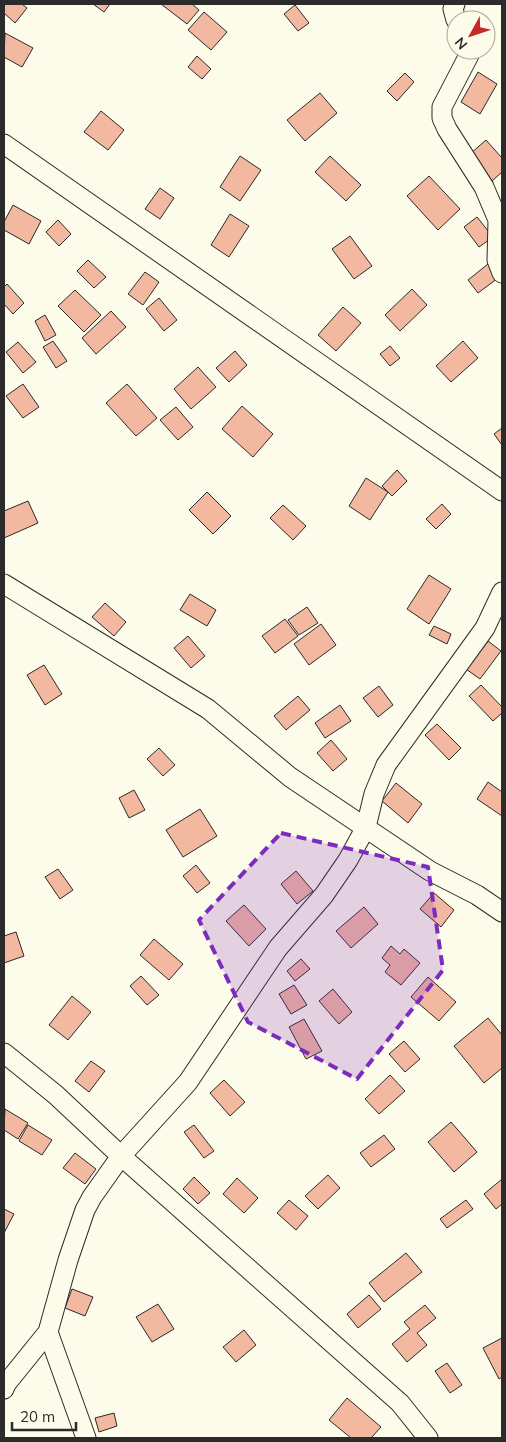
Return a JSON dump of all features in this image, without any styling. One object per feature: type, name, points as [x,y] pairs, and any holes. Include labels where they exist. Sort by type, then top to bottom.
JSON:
[{"type":"street","points":[[466,60],[442,107],[442,118],[484,187],[498,220],[497,260],[502,273]]},
{"type":"street","points":[[4,144],[502,491]]},
{"type":"street","points":[[4,584],[208,709],[290,777],[430,871],[477,895],[502,912]]},
{"type":"street","points":[[4,1389],[48,1332],[84,1210],[121,1156],[188,1082],[278,948],[324,895],[348,860],[366,827],[379,779],[386,765],[485,628],[502,592]]},
{"type":"street","points":[[4,1053],[56,1095],[121,1156],[400,1403],[428,1438]]},
{"type":"street","points":[[48,1332],[86,1438]]},
{"type":"highlighted area","points":[[281,833],[428,867],[443,970],[357,1079],[248,1022],[199,920]]},
{"type":"building","points":[[4,4],[22,4],[27,8],[15,23],[4,13]]},
{"type":"building","points":[[93,4],[110,4],[104,12]]},
{"type":"building","points":[[161,4],[192,4],[199,10],[187,24]]},
{"type":"building","points":[[295,5],[309,23],[298,31],[284,14]]},
{"type":"building","points":[[204,12],[227,32],[211,50],[188,30]]},
{"type":"building","points":[[5,33],[33,48],[22,67],[4,57]]},
{"type":"building","points":[[197,56],[211,69],[202,79],[188,67]]},
{"type":"building","points":[[478,72],[497,84],[480,114],[461,102]]},
{"type":"building","points":[[405,73],[414,82],[397,101],[387,91]]},
{"type":"building","points":[[320,93],[337,113],[305,141],[287,120]]},
{"type":"building","points":[[101,111],[124,130],[108,150],[84,132]]},
{"type":"building","points":[[486,140],[502,158],[502,172],[492,181],[470,154]]},
{"type":"building","points":[[240,156],[261,170],[240,201],[220,187]]},
{"type":"building","points":[[330,156],[361,185],[346,201],[315,172]]},
{"type":"building","points":[[429,176],[460,209],[438,230],[407,196]]},
{"type":"building","points":[[160,188],[174,198],[160,219],[145,209]]},
{"type":"building","points":[[13,205],[41,221],[29,244],[4,230],[4,222]]},
{"type":"building","points":[[230,214],[249,226],[229,257],[211,245]]},
{"type":"building","points":[[477,217],[493,237],[479,247],[464,227]]},
{"type":"building","points":[[58,220],[71,234],[59,246],[46,232]]},
{"type":"building","points":[[350,236],[372,266],[354,279],[332,249]]},
{"type":"building","points":[[88,260],[106,277],[94,288],[77,271]]},
{"type":"building","points":[[488,264],[498,278],[478,293],[468,280]]},
{"type":"building","points":[[145,272],[159,282],[143,305],[128,294]]},
{"type":"building","points":[[7,284],[24,303],[13,314],[4,304],[4,287]]},
{"type":"building","points":[[412,289],[427,305],[400,331],[385,315]]},
{"type":"building","points":[[75,290],[101,315],[84,332],[58,306]]},
{"type":"building","points":[[159,298],[177,320],[164,331],[146,309]]},
{"type":"building","points":[[343,307],[361,323],[336,351],[318,335]]},
{"type":"building","points":[[111,311],[126,327],[96,354],[82,338]]},
{"type":"building","points":[[45,315],[56,335],[45,341],[35,321]]},
{"type":"building","points":[[53,341],[67,361],[56,368],[43,347]]},
{"type":"building","points":[[463,341],[478,358],[451,382],[436,366]]},
{"type":"building","points":[[18,342],[36,362],[23,373],[6,352]]},
{"type":"building","points":[[390,346],[400,358],[390,366],[380,354]]},
{"type":"building","points":[[235,351],[247,365],[229,382],[216,368]]},
{"type":"building","points":[[198,367],[216,387],[191,409],[174,389]]},
{"type":"building","points":[[23,384],[39,407],[23,418],[6,396]]},
{"type":"building","points":[[127,384],[157,418],[136,436],[106,403]]},
{"type":"building","points":[[242,406],[273,434],[253,457],[222,429]]},
{"type":"building","points":[[176,407],[193,427],[178,440],[160,420]]},
{"type":"building","points":[[502,428],[502,445],[494,434]]},
{"type":"building","points":[[397,470],[407,481],[392,496],[382,486]]},
{"type":"building","points":[[366,478],[388,492],[370,520],[349,506]]},
{"type":"building","points":[[207,492],[231,516],[213,534],[189,510]]},
{"type":"building","points":[[28,501],[38,523],[4,538],[4,511]]},
{"type":"building","points":[[442,504],[451,514],[436,529],[426,519]]},
{"type":"building","points":[[283,505],[306,526],[293,540],[270,518]]},
{"type":"building","points":[[429,575],[451,589],[429,624],[407,609]]},
{"type":"building","points":[[190,594],[216,610],[207,626],[180,610]]},
{"type":"building","points":[[105,603],[126,622],[114,636],[92,617]]},
{"type":"building","points":[[307,607],[318,623],[299,635],[288,620]]},
{"type":"building","points":[[285,619],[298,636],[275,653],[262,636]]},
{"type":"building","points":[[321,624],[336,645],[309,665],[294,644]]},
{"type":"building","points":[[434,626],[451,634],[447,644],[429,635]]},
{"type":"building","points":[[188,636],[205,656],[191,668],[174,648]]},
{"type":"building","points":[[488,641],[501,651],[480,679],[466,669]]},
{"type":"building","points":[[44,665],[62,694],[45,705],[27,675]]},
{"type":"building","points":[[481,685],[502,707],[502,713],[493,721],[469,696]]},
{"type":"building","points":[[379,686],[393,705],[378,717],[363,698]]},
{"type":"building","points":[[298,696],[310,710],[286,730],[274,716]]},
{"type":"building","points":[[340,705],[351,721],[325,738],[315,723]]},
{"type":"building","points":[[437,724],[461,748],[449,760],[425,735]]},
{"type":"building","points":[[331,740],[347,759],[333,771],[317,753]]},
{"type":"building","points":[[159,748],[175,765],[163,776],[147,759]]},
{"type":"building","points":[[488,782],[502,792],[502,816],[477,799]]},
{"type":"building","points":[[396,783],[422,804],[408,823],[382,801]]},
{"type":"building","points":[[134,790],[145,810],[129,818],[119,798]]},
{"type":"building","points":[[200,809],[217,836],[183,857],[166,830]]},
{"type":"building","points":[[196,865],[210,883],[197,893],[183,876]]},
{"type":"building","points":[[58,869],[73,890],[60,899],[45,877]]},
{"type":"building","points":[[296,871],[313,891],[297,904],[281,884]]},
{"type":"building","points":[[434,893],[454,910],[441,927],[420,909]]},
{"type":"building","points":[[244,905],[266,929],[249,946],[226,921]]},
{"type":"building","points":[[364,907],[378,924],[351,948],[336,931]]},
{"type":"building","points":[[16,932],[24,956],[4,963],[4,936]]},
{"type":"building","points":[[154,939],[183,964],[169,980],[140,955]]},
{"type":"building","points":[[391,946],[400,954],[404,949],[420,963],[401,985],[385,972],[390,965],[382,958]]},
{"type":"building","points":[[301,959],[310,969],[295,981],[287,971]]},
{"type":"building","points":[[141,976],[159,995],[147,1005],[130,986]]},
{"type":"building","points":[[428,977],[456,1002],[439,1021],[411,997]]},
{"type":"building","points":[[294,985],[307,1005],[291,1014],[279,994]]},
{"type":"building","points":[[333,989],[352,1012],[339,1024],[319,1001]]},
{"type":"building","points":[[72,996],[91,1012],[68,1040],[49,1025]]},
{"type":"building","points":[[488,1018],[502,1035],[502,1068],[484,1083],[454,1046]]},
{"type":"building","points":[[304,1019],[322,1051],[306,1059],[289,1027]]},
{"type":"building","points":[[404,1041],[420,1059],[405,1072],[389,1054]]},
{"type":"building","points":[[91,1061],[105,1071],[89,1092],[75,1081]]},
{"type":"building","points":[[390,1075],[405,1091],[379,1114],[365,1099]]},
{"type":"building","points":[[224,1080],[245,1102],[230,1116],[210,1093]]},
{"type":"building","points":[[5,1109],[28,1123],[18,1139],[4,1130]]},
{"type":"building","points":[[451,1122],[477,1152],[454,1172],[428,1142]]},
{"type":"building","points":[[28,1125],[52,1140],[42,1155],[19,1141]]},
{"type":"building","points":[[194,1125],[214,1151],[204,1158],[184,1132]]},
{"type":"building","points":[[384,1135],[395,1149],[371,1167],[360,1153]]},
{"type":"building","points":[[75,1153],[96,1169],[85,1184],[63,1168]]},
{"type":"building","points":[[328,1175],[340,1188],[318,1209],[305,1196]]},
{"type":"building","points":[[194,1177],[210,1193],[198,1204],[183,1189]]},
{"type":"building","points":[[237,1178],[258,1198],[244,1213],[223,1194]]},
{"type":"building","points":[[502,1179],[502,1204],[496,1209],[484,1194]]},
{"type":"building","points":[[289,1200],[308,1216],[296,1230],[277,1213]]},
{"type":"building","points":[[466,1200],[473,1209],[447,1228],[440,1219]]},
{"type":"building","points":[[4,1209],[14,1214],[4,1233]]},
{"type":"building","points":[[406,1253],[422,1272],[384,1302],[369,1283]]},
{"type":"building","points":[[72,1289],[93,1297],[85,1316],[65,1308]]},
{"type":"building","points":[[369,1295],[381,1309],[358,1328],[347,1314]]},
{"type":"building","points":[[158,1304],[174,1329],[152,1342],[136,1317]]},
{"type":"building","points":[[425,1305],[436,1318],[417,1333],[427,1345],[407,1362],[392,1344],[410,1329],[404,1322]]},
{"type":"building","points":[[244,1330],[256,1345],[236,1362],[223,1347]]},
{"type":"building","points":[[502,1338],[502,1377],[499,1379],[483,1348]]},
{"type":"building","points":[[447,1363],[462,1385],[450,1393],[435,1371]]},
{"type":"building","points":[[347,1398],[381,1427],[371,1438],[351,1438],[329,1420]]},
{"type":"building","points":[[114,1413],[117,1426],[99,1432],[95,1418]]}]
